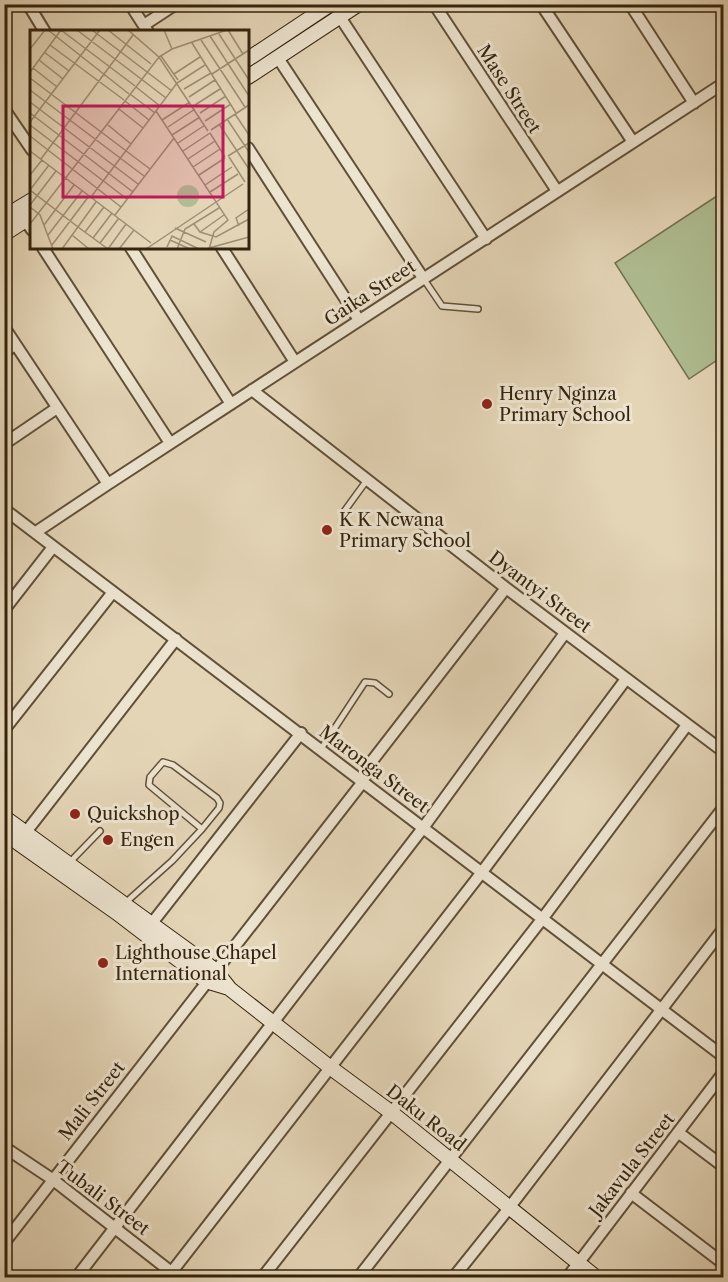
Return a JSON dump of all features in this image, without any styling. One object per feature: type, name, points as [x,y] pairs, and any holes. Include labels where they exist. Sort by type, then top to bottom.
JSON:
[{"type":"street","points":[[28,4],[44,30]]},
{"type":"street","points":[[130,4],[146,28],[176,4]]},
{"type":"street","points":[[249,58],[331,4]]},
{"type":"street","points":[[249,76],[359,4]]},
{"type":"street","name":"Mase Street","points":[[434,4],[557,191]]},
{"type":"street","points":[[541,4],[633,142]]},
{"type":"street","points":[[630,4],[694,103]]},
{"type":"street","points":[[340,17],[486,239]]},
{"type":"street","points":[[278,58],[423,278]]},
{"type":"street","name":"Gaika Street","points":[[36,532],[723,83]]},
{"type":"street","points":[[4,108],[30,147]]},
{"type":"street","points":[[249,150],[359,320]]},
{"type":"street","points":[[4,217],[30,201]]},
{"type":"street","points":[[4,234],[29,222]]},
{"type":"street","points":[[44,249],[170,443]]},
{"type":"street","points":[[132,249],[231,404]]},
{"type":"street","points":[[223,249],[294,362]]},
{"type":"street","points":[[4,327],[108,484]]},
{"type":"street","points":[[4,352],[15,345]]},
{"type":"street","name":"Dyantyi Street","points":[[252,390],[506,588],[723,752]]},
{"type":"street","points":[[4,444],[57,408]]},
{"type":"street","name":"Maronga Street","points":[[4,509],[723,1057]]},
{"type":"street","points":[[4,610],[52,547]]},
{"type":"street","name":"Mali Street","points":[[4,1243],[362,783],[372,760],[506,588]]},
{"type":"street","points":[[4,730],[113,592]]},
{"type":"street","points":[[76,1278],[423,828],[565,633]]},
{"type":"street","points":[[26,832],[176,639]]},
{"type":"street","points":[[173,1276],[482,872],[626,679]]},
{"type":"street","points":[[262,1278],[543,918],[687,725]]},
{"type":"street","points":[[152,923],[301,734]]},
{"type":"street","points":[[358,1278],[723,807]]},
{"type":"street","name":"Daku Road","points":[[4,817],[69,863],[121,908],[392,1113],[597,1278]]},
{"type":"street","name":"Daku Road","points":[[4,833],[121,908],[152,923],[211,976]]},
{"type":"street","points":[[453,1278],[723,928]]},
{"type":"street","name":"Jakavula Street","points":[[567,1278],[723,1073]]},
{"type":"street","points":[[679,1133],[723,1167]]},
{"type":"street","name":"Tubali Street","points":[[4,1147],[115,1226],[173,1276]]},
{"type":"street","points":[[631,1193],[723,1264]]},
{"type":"lane","points":[[423,278],[439,304],[445,307],[478,309]]},
{"type":"lane","points":[[343,513],[367,480]]},
{"type":"lane","points":[[321,749],[365,682],[375,683],[389,694]]},
{"type":"lane","points":[[121,908],[172,861],[202,829],[219,808],[219,801],[173,765],[163,762],[150,777],[149,785],[202,829]]},
{"type":"lane","points":[[69,863],[100,831]]},
{"type":"green space","points":[[723,192],[723,356],[689,379],[615,263]]},
{"type":"place","name":"Henry Nginza Primary School","points":[[487,404]]},
{"type":"place","name":"K K Ncwana Primary School","points":[[327,530]]},
{"type":"place","name":"Quickshop","points":[[75,814]]},
{"type":"place","name":"Engen","points":[[108,840]]},
{"type":"place","name":"Lighthouse Chapel International","points":[[103,963]]}]
